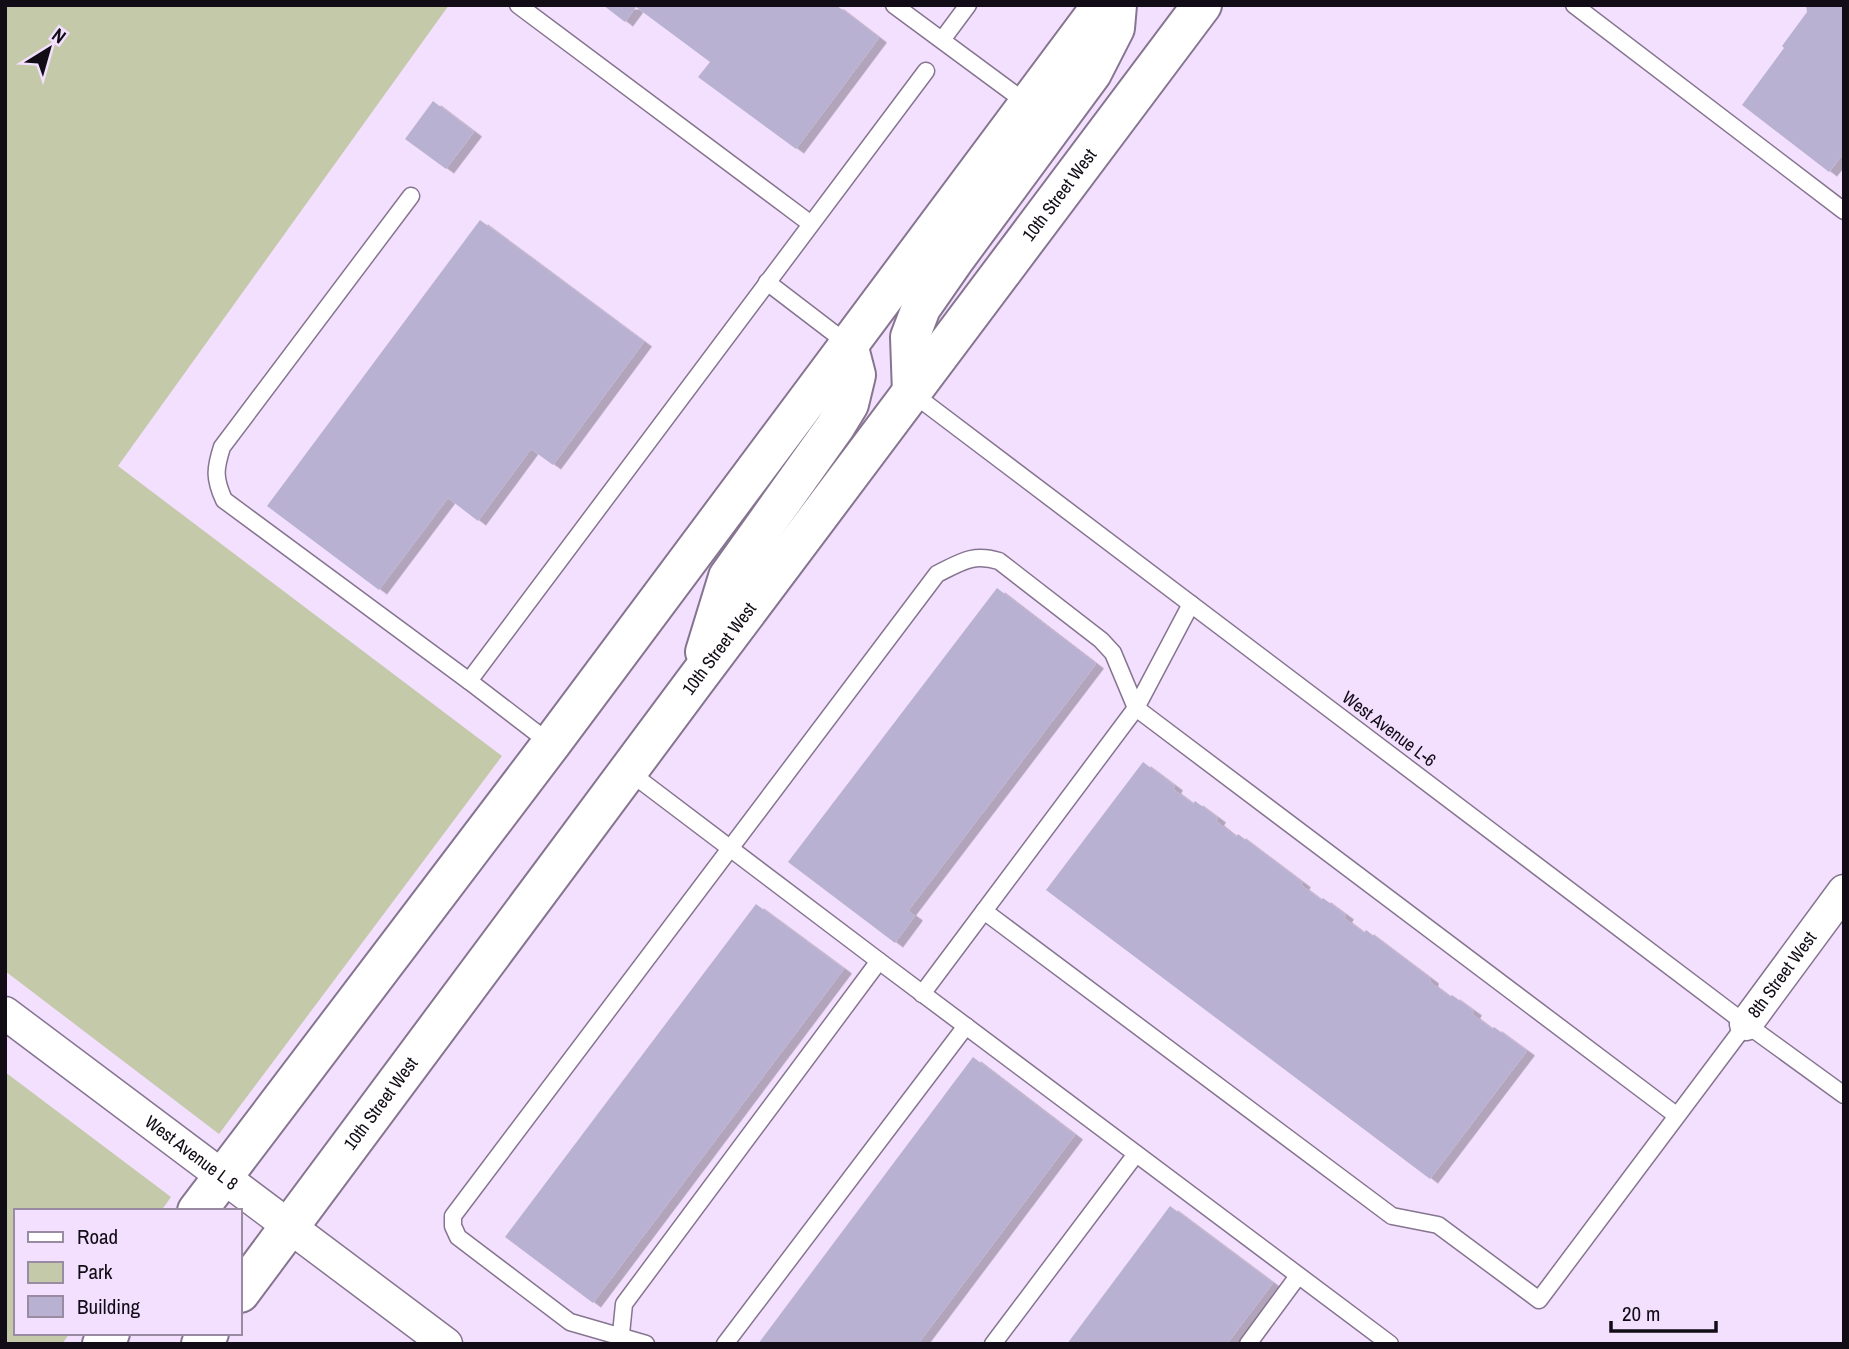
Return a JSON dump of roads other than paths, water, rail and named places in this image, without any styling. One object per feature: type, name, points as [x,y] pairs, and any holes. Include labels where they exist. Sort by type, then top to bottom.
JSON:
[{"type":"main road","points":[[198,1209],[551,744],[1102,5]]},
{"type":"main road","points":[[912,393],[910,337],[922,308],[955,259],[1092,74],[1115,28],[1117,5]]},
{"type":"main road","name":"10th Street West","points":[[242,1290],[1202,5]]},
{"type":"main road","points":[[695,681],[728,577],[849,404],[856,375],[848,345]]},
{"type":"street","name":"8th Street West","points":[[1746,1024],[1844,891]]},
{"type":"street","name":"West Avenue L 8","points":[[5,1013],[446,1344]]},
{"type":"lane","points":[[518,5],[811,224]]},
{"type":"lane","points":[[894,5],[1028,104]]},
{"type":"lane","points":[[942,40],[968,5]]},
{"type":"lane","points":[[1574,5],[1844,211]]},
{"type":"lane","points":[[469,681],[926,71]]},
{"type":"lane","points":[[411,196],[222,447],[215,466],[217,485],[224,500],[551,744]]},
{"type":"lane","points":[[767,282],[848,345]]},
{"type":"lane","name":"West Avenue L-6","points":[[912,393],[1746,1024],[1844,1095]]},
{"type":"lane","points":[[646,1344],[621,1341],[570,1322],[458,1237],[453,1226],[453,1216],[937,574],[968,559],[984,556],[999,561],[1101,640],[1113,653],[1136,708],[1676,1115]]},
{"type":"lane","points":[[922,993],[1136,708],[1191,604]]},
{"type":"lane","points":[[628,771],[1387,1343]]},
{"type":"lane","points":[[984,911],[1392,1216],[1438,1226],[1539,1300],[1746,1024]]},
{"type":"lane","points":[[621,1341],[624,1304],[879,961]]},
{"type":"lane","points":[[725,1344],[966,1026]]},
{"type":"lane","points":[[993,1344],[1136,1154]]},
{"type":"lane","points":[[1248,1344],[1298,1276]]}]
